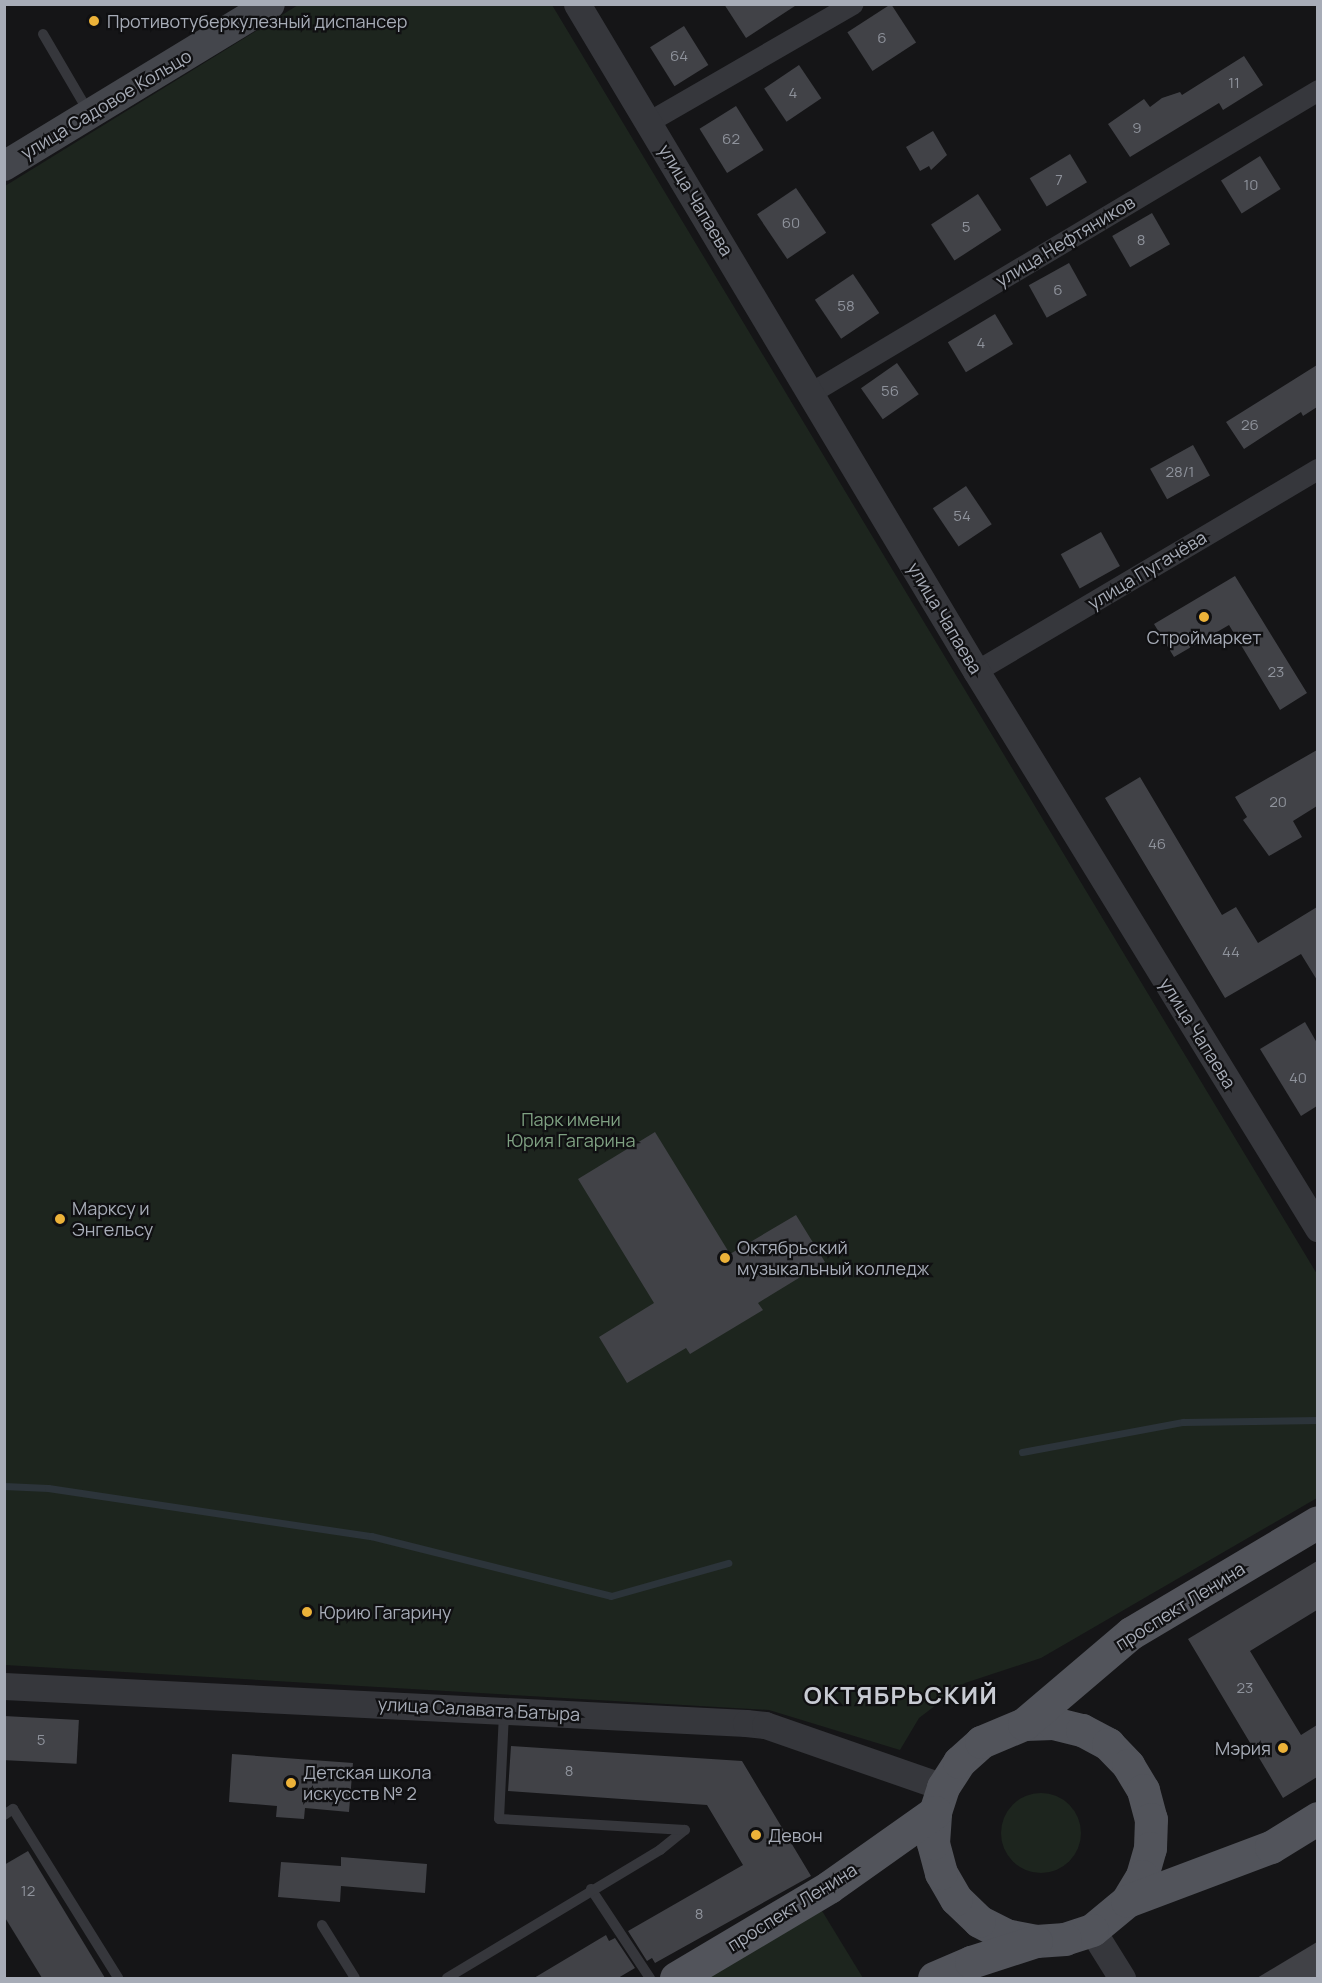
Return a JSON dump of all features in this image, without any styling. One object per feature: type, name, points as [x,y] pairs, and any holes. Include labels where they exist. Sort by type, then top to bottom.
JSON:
[{"type":"main road","name":"улица Садовое Кольцо","points":[[4,166],[90,114],[239,17],[270,4]]},
{"type":"main road","name":"проспект Ленина","points":[[1024,1724],[1131,1633],[1317,1522]]},
{"type":"main road","points":[[1036,1941],[1006,1935],[988,1926],[956,1899],[941,1873],[936,1853],[939,1799],[959,1762],[981,1742],[1024,1724],[1053,1723],[1082,1730],[1108,1744],[1128,1765],[1143,1790],[1151,1819],[1150,1848],[1142,1876],[1127,1901]]},
{"type":"main road","name":"проспект Ленина","points":[[676,1978],[829,1887],[939,1799]]},
{"type":"main road","points":[[934,1978],[970,1962],[1036,1941],[1065,1939],[1092,1930],[1127,1901],[1271,1847],[1317,1818]]},
{"type":"street","name":"улица Чапаева","points":[[577,4],[812,392],[976,672],[1317,1228]]},
{"type":"street","points":[[648,122],[852,4]]},
{"type":"street","name":"улица Нефтяников","points":[[812,392],[1317,90]]},
{"type":"street","name":"улица Пугачёва","points":[[976,672],[1317,469]]},
{"type":"street","name":"улица Салавата Батыра","points":[[4,1686],[765,1725],[939,1799]]},
{"type":"street","points":[[1092,1930],[1122,1978]]},
{"type":"lane","points":[[43,34],[90,114]]},
{"type":"lane","points":[[447,1978],[591,1889],[660,1850],[685,1830],[499,1819],[504,1710]]},
{"type":"lane","points":[[4,1815],[14,1809],[118,1978]]},
{"type":"lane","points":[[591,1889],[650,1978]]},
{"type":"lane","points":[[322,1925],[355,1978]]},
{"type":"green space","name":"Парк имени Юрия Гагарина","points":[[298,5],[552,5],[1317,1274],[1317,1498],[1041,1658],[965,1683],[919,1718],[900,1750],[769,1710],[5,1665],[5,186]]},
{"type":"green space","points":[[1033,1793],[1049,1793],[1070,1804],[1081,1825],[1081,1841],[1070,1862],[1049,1873],[1033,1873],[1019,1867],[1007,1855],[1001,1841],[1001,1825],[1007,1811],[1019,1799]]},
{"type":"green space","points":[[816,1901],[863,1978],[685,1978]]},
{"type":"building","points":[[724,4],[798,4],[746,38]]},
{"type":"building","points":[[891,4],[916,43],[872,71],[847,32]]},
{"type":"building","points":[[684,26],[708,65],[674,86],[650,47]]},
{"type":"building","points":[[1244,56],[1263,85],[1223,110],[1219,103],[1130,157],[1108,124],[1144,99],[1150,107],[1162,98],[1180,92],[1182,95]]},
{"type":"building","points":[[799,65],[821,98],[787,122],[764,88]]},
{"type":"building","points":[[736,106],[764,150],[727,173],[700,129]]},
{"type":"building","points":[[933,131],[947,155],[931,170],[929,166],[920,171],[906,147]]},
{"type":"building","points":[[1070,154],[1087,182],[1047,206],[1030,178]]},
{"type":"building","points":[[1260,156],[1281,189],[1242,213],[1221,180]]},
{"type":"building","points":[[796,188],[826,233],[787,259],[757,214]]},
{"type":"building","points":[[978,194],[1001,230],[954,261],[931,224]]},
{"type":"building","points":[[1152,213],[1170,244],[1130,267],[1112,236]]},
{"type":"building","points":[[1069,263],[1087,295],[1047,318],[1029,285]]},
{"type":"building","points":[[853,274],[879,313],[841,339],[815,300]]},
{"type":"building","points":[[995,314],[1013,344],[966,372],[948,342]]},
{"type":"building","points":[[897,363],[919,394],[883,419],[861,388]]},
{"type":"building","points":[[1317,365],[1317,407],[1303,416],[1301,412],[1244,449],[1226,422]]},
{"type":"building","points":[[1193,445],[1210,476],[1167,499],[1150,469]]},
{"type":"building","points":[[966,486],[992,524],[959,547],[933,508]]},
{"type":"building","points":[[1101,532],[1120,566],[1080,588],[1061,554]]},
{"type":"building","points":[[1235,576],[1307,693],[1280,710],[1229,625],[1174,657],[1154,624]]},
{"type":"building","points":[[1317,750],[1317,806],[1293,821],[1302,837],[1269,856],[1243,820],[1247,817],[1235,797]]},
{"type":"building","points":[[1140,777],[1222,915],[1236,907],[1258,943],[1317,907],[1317,980],[1301,954],[1225,998],[1105,798]]},
{"type":"building","points":[[1305,1022],[1317,1043],[1317,1106],[1301,1116],[1260,1049]]},
{"type":"building","name":"Октябрьский музыкальный колледж","points":[[655,1132],[730,1254],[796,1215],[825,1262],[758,1303],[763,1310],[690,1354],[686,1348],[627,1383],[599,1337],[654,1303],[578,1179]]},
{"type":"building","points":[[1317,1561],[1317,1610],[1250,1651],[1301,1735],[1317,1725],[1317,1777],[1283,1798],[1188,1639]]},
{"type":"building","points":[[4,1716],[79,1720],[77,1764],[4,1760]]},
{"type":"building","points":[[511,1746],[742,1761],[811,1876],[655,1963],[652,1958],[647,1961],[628,1931],[743,1865],[707,1805],[508,1791]]},
{"type":"building","name":"Детская школа искусств № 2","points":[[232,1754],[353,1763],[349,1812],[305,1808],[304,1819],[276,1817],[277,1806],[229,1802]]},
{"type":"building","points":[[28,1851],[105,1978],[42,1978],[4,1916],[4,1865]]},
{"type":"building","points":[[341,1857],[427,1864],[425,1893],[341,1886],[340,1902],[278,1897],[281,1862],[341,1866]]},
{"type":"building","points":[[606,1935],[609,1941],[615,1938],[635,1968],[618,1978],[534,1978]]},
{"type":"building","points":[[1317,1942],[1317,1978],[1257,1978]]},
{"type":"waterway","points":[[1022,1452],[1183,1422],[1318,1420]]},
{"type":"waterway","points":[[4,1486],[48,1488],[371,1536],[611,1596],[728,1563]]},
{"type":"place","name":"Противотуберкулезный диспансер","points":[[94,21]]},
{"type":"place","name":"Строймаркет","points":[[1204,617]]},
{"type":"place","name":"Марксу и Энгельсу","points":[[60,1219]]},
{"type":"place","name":"Октябрьский музыкальный колледж","points":[[725,1258]]},
{"type":"place","name":"Юрию Гагарину","points":[[307,1612]]},
{"type":"place","name":"Мэрия","points":[[1283,1748]]},
{"type":"place","name":"Детская школа искусств № 2","points":[[291,1783]]},
{"type":"place","name":"Девон","points":[[756,1835]]},
{"type":"district","name":"ОКТЯБРЬСКИЙ","points":[[901,1695]]}]
